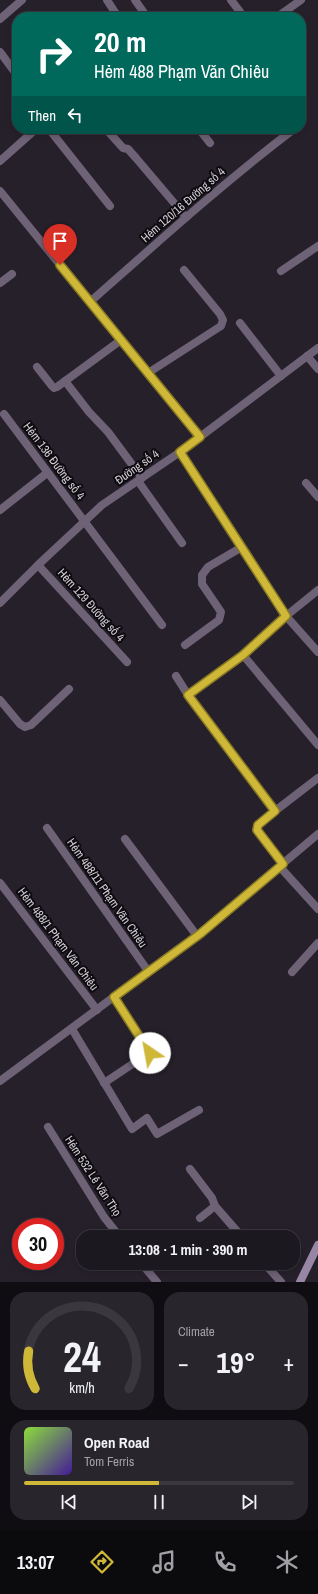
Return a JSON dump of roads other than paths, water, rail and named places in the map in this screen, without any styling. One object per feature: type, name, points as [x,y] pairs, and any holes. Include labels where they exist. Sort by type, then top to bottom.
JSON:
[{"type":"main road","points":[[300,1282],[318,1245]]},
{"type":"street","points":[[0,20],[22,0]]},
{"type":"street","points":[[107,0],[115,12]]},
{"type":"street","points":[[135,0],[143,12]]},
{"type":"street","points":[[231,0],[240,12]]},
{"type":"street","points":[[284,12],[301,0]]},
{"type":"street","points":[[0,52],[12,68]]},
{"type":"street","points":[[0,161],[30,134]]},
{"type":"street","points":[[53,134],[110,206]]},
{"type":"street","points":[[110,134],[123,148],[128,149],[186,217]]},
{"type":"street","points":[[203,134],[210,143]]},
{"type":"street","name":"Hẻm 120/16 Đường số 4","points":[[90,302],[186,217],[252,161],[287,134]]},
{"type":"street","points":[[0,192],[200,437]]},
{"type":"street","points":[[281,271],[318,246]]},
{"type":"street","points":[[148,373],[221,326],[223,320],[220,314],[184,270]]},
{"type":"street","points":[[0,283],[12,274]]},
{"type":"street","points":[[240,322],[281,376]]},
{"type":"street","points":[[38,367],[54,388],[121,340]]},
{"type":"street","name":"Đường số 4","points":[[0,603],[102,505],[180,452],[318,348]]},
{"type":"street","points":[[307,356],[318,369]]},
{"type":"street","points":[[65,381],[89,412],[108,432],[182,543]]},
{"type":"street","name":"Hẻm 136 Đường số 4","points":[[4,414],[162,625]]},
{"type":"street","points":[[180,452],[286,616],[318,652]]},
{"type":"street","points":[[0,510],[47,473]]},
{"type":"street","points":[[306,483],[318,497]]},
{"type":"street","points":[[185,645],[219,620],[221,612],[202,584],[202,575],[208,567],[242,547]]},
{"type":"street","name":"Hẻm 129 Đường số 4","points":[[38,565],[127,662]]},
{"type":"street","points":[[188,695],[243,655],[286,616],[318,590]]},
{"type":"street","points":[[243,655],[318,745]]},
{"type":"street","points":[[176,676],[188,695],[275,811]]},
{"type":"street","points":[[0,700],[20,724],[25,727],[31,725],[69,689]]},
{"type":"street","points":[[318,778],[258,825],[257,830],[282,865],[318,909]]},
{"type":"street","name":"Hẻm 488/11 Phạm Văn Chiêu","points":[[47,828],[148,971]]},
{"type":"street","points":[[0,1081],[197,936],[318,834]]},
{"type":"street","points":[[125,839],[197,936]]},
{"type":"street","name":"Hẻm 488/1 Phạm Văn Chiêu","points":[[0,883],[97,1010]]},
{"type":"street","points":[[292,972],[318,943]]},
{"type":"street","points":[[104,1083],[150,1053],[114,997]]},
{"type":"street","points":[[72,1029],[132,1129],[147,1118],[157,1134],[199,1110]]},
{"type":"street","name":"Hẻm 532 Lê Văn Thọ","points":[[48,1127],[104,1217],[114,1230]]},
{"type":"street","points":[[190,1169],[212,1198],[215,1206],[236,1230]]},
{"type":"street","points":[[200,1218],[215,1206]]},
{"type":"street","points":[[147,1270],[157,1282]]},
{"type":"street","points":[[270,1270],[281,1282]]}]
